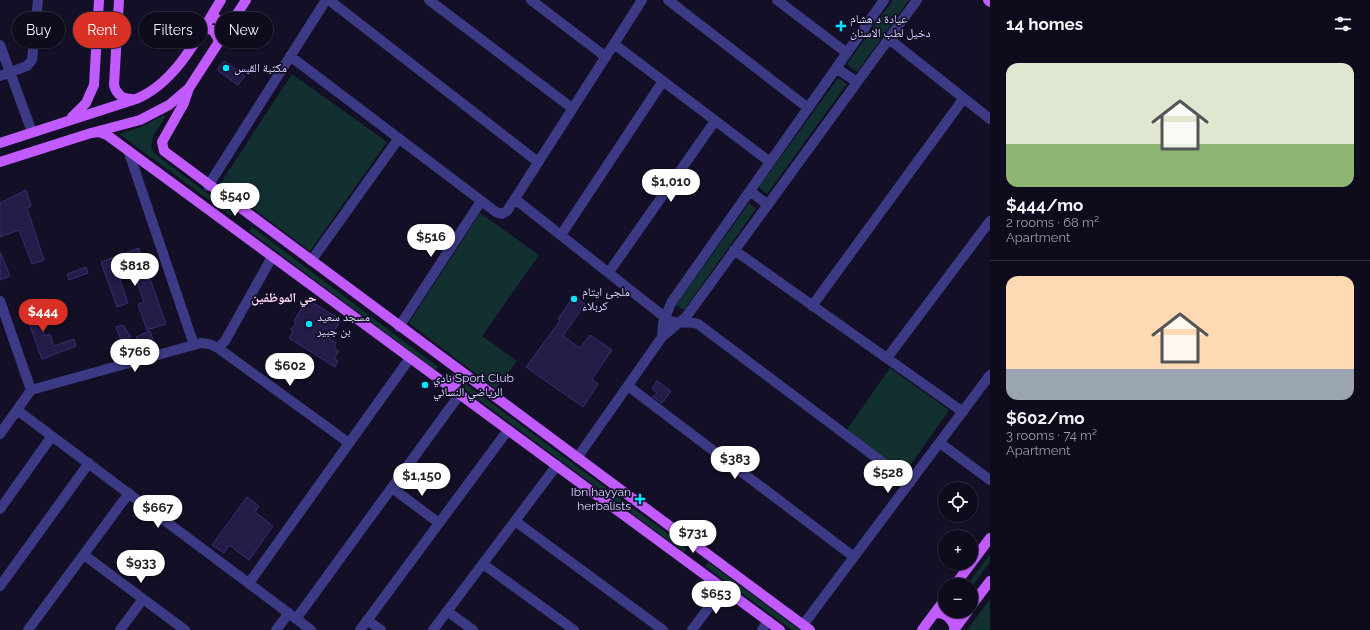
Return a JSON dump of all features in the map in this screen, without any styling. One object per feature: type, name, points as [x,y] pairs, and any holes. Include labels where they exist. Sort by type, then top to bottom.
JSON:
[{"type":"main road","points":[[65,121],[80,110],[93,90],[99,0]]},
{"type":"main road","points":[[119,0],[115,87],[123,97],[129,99],[136,98]]},
{"type":"main road","points":[[207,22],[221,0]]},
{"type":"main road","points":[[238,12],[246,0]]},
{"type":"main road","points":[[213,13],[215,18]]},
{"type":"main road","points":[[0,143],[149,93],[166,80],[189,48]]},
{"type":"main road","points":[[215,48],[189,88],[184,103],[161,146],[164,151],[208,186],[807,628]]},
{"type":"main road","points":[[0,162],[91,133],[134,122],[152,115],[169,105],[189,88]]},
{"type":"main road","points":[[91,133],[104,133],[128,150],[780,630]]},
{"type":"main road","points":[[226,222],[230,221],[236,215],[237,207]]},
{"type":"main road","points":[[242,234],[242,225],[248,219],[253,218]]},
{"type":"main road","points":[[437,377],[447,371],[449,363]]},
{"type":"main road","points":[[458,392],[454,386],[457,379],[465,375]]},
{"type":"main road","points":[[960,578],[990,538]]},
{"type":"main road","points":[[683,558],[692,552],[693,544]]},
{"type":"main road","points":[[700,570],[703,559],[711,556]]},
{"type":"main road","points":[[978,597],[990,581]]},
{"type":"main road","points":[[922,630],[938,609]]},
{"type":"main road","points":[[935,613],[943,613],[949,616],[953,622],[954,629]]},
{"type":"main road","points":[[954,629],[962,618]]},
{"type":"street","points":[[5,74],[27,66],[32,60],[38,0]]},
{"type":"street","points":[[208,186],[326,0]]},
{"type":"street","points":[[329,0],[538,162]]},
{"type":"street","points":[[429,0],[572,108]]},
{"type":"street","points":[[531,0],[606,56]]},
{"type":"street","points":[[668,0],[808,108]]},
{"type":"street","points":[[777,0],[847,53]]},
{"type":"street","points":[[662,337],[665,317],[671,303],[884,0]]},
{"type":"street","points":[[577,458],[662,337],[680,322],[917,0]]},
{"type":"street","points":[[290,56],[481,201],[498,213],[502,214],[506,212],[515,199],[640,1]]},
{"type":"street","points":[[888,38],[990,119]]},
{"type":"street","points":[[614,44],[770,162]]},
{"type":"street","points":[[0,45],[5,74],[32,132]]},
{"type":"street","points":[[836,68],[857,82]]},
{"type":"street","points":[[561,235],[663,81]]},
{"type":"street","points":[[812,306],[964,98]]},
{"type":"street","points":[[609,272],[715,120]]},
{"type":"street","points":[[311,261],[399,138]]},
{"type":"street","points":[[128,150],[194,345]]},
{"type":"street","points":[[750,191],[768,204]]},
{"type":"street","points":[[515,199],[665,317],[674,322],[689,322],[698,324],[910,483]]},
{"type":"street","points":[[399,327],[481,201]]},
{"type":"street","points":[[887,358],[990,220]]},
{"type":"street","points":[[734,250],[963,412]]},
{"type":"street","points":[[218,348],[225,341],[272,256]]},
{"type":"street","points":[[0,301],[31,390]]},
{"type":"street","points":[[0,434],[31,390],[194,345],[209,344],[218,348],[349,443]]},
{"type":"street","points":[[249,583],[410,358]]},
{"type":"street","points":[[807,628],[854,557],[990,376]]},
{"type":"street","points":[[628,386],[854,557]]},
{"type":"street","points":[[276,630],[292,616],[392,488],[458,392]]},
{"type":"street","points":[[17,410],[310,630]]},
{"type":"street","points":[[360,630],[508,430]]},
{"type":"street","points":[[0,509],[52,436]]},
{"type":"street","points":[[940,443],[990,480]]},
{"type":"street","points":[[0,586],[89,463]]},
{"type":"street","points":[[433,630],[557,465]]},
{"type":"street","points":[[392,488],[439,523]]},
{"type":"street","points":[[28,630],[129,493]]},
{"type":"street","points":[[515,521],[663,630]]},
{"type":"street","points":[[84,555],[185,630]]},
{"type":"street","points":[[483,564],[570,629]]},
{"type":"street","points":[[692,630],[723,588]]},
{"type":"street","points":[[120,630],[143,599]]},
{"type":"street","points":[[447,611],[473,630]]},
{"type":"street","points":[[367,620],[381,630]]},
{"type":"street","points":[[762,630],[768,621]]},
{"type":"green space","points":[[893,0],[909,0],[857,72],[847,64]]},
{"type":"green space","points":[[292,74],[387,142],[310,251],[220,184]]},
{"type":"green space","points":[[838,78],[847,84],[767,194],[759,187]]},
{"type":"green space","points":[[164,115],[165,117],[153,139],[153,152],[230,211],[232,213],[231,216],[119,134],[141,127]]},
{"type":"green space","points":[[749,203],[756,209],[684,310],[676,305]]},
{"type":"green space","points":[[480,213],[539,255],[482,336],[517,361],[496,389],[409,323]]},
{"type":"green space","points":[[252,227],[438,367],[435,370],[249,231]]},
{"type":"green space","points":[[890,368],[949,410],[905,473],[846,431]]},
{"type":"green space","points":[[463,382],[687,548],[684,552],[460,386]]},
{"type":"green space","points":[[990,554],[990,562],[978,578],[972,578]]},
{"type":"green space","points":[[708,562],[800,630],[792,630],[705,566]]},
{"type":"green space","points":[[990,599],[990,630],[968,629],[976,618],[978,618],[978,615]]},
{"type":"building","points":[[224,61],[245,76],[238,85],[217,70]]},
{"type":"building","points":[[26,190],[31,206],[27,208],[44,260],[32,264],[19,230],[0,237],[0,203]]},
{"type":"building","points":[[139,248],[166,324],[147,330],[138,304],[144,302],[130,263],[116,268],[128,303],[117,307],[101,262]]},
{"type":"building","points":[[0,252],[10,276],[0,280]]},
{"type":"building","points":[[86,267],[88,273],[69,280],[67,274]]},
{"type":"building","points":[[574,296],[585,304],[563,336],[580,348],[590,335],[612,350],[592,379],[598,384],[583,407],[526,367],[560,321],[558,319]]},
{"type":"building","points":[[36,299],[39,306],[35,307],[45,336],[50,334],[54,346],[74,339],[76,346],[42,359],[22,304]]},
{"type":"building","points":[[307,299],[341,320],[329,339],[336,343],[334,348],[339,351],[334,359],[338,361],[335,367],[289,338],[293,332],[291,330],[296,323],[294,321]]},
{"type":"building","points":[[123,325],[131,337],[121,340],[116,327]]},
{"type":"building","points":[[150,331],[153,339],[139,345],[136,337]]},
{"type":"building","points":[[657,381],[671,391],[662,403],[653,397],[657,393],[652,389]]},
{"type":"building","points":[[247,497],[259,506],[255,512],[273,526],[249,560],[229,545],[224,553],[212,545]]},
{"type":"place","name":"عيادة د هشام دخيل لطب الاسنان","points":[[841,26]]},
{"type":"place","name":"مكتبة القبس","points":[[226,68]]},
{"type":"place","name":"ملجئ ايتام كربلاء","points":[[574,299]]},
{"type":"place","name":"مسجد سعيد بن جبير","points":[[309,324]]},
{"type":"place","name":"نادي Sport Club الرياضي النسائي","points":[[425,385]]},
{"type":"place","name":"Ibn hayyan herbalists","points":[[640,499]]},
{"type":"district","name":"حي الموظفين","points":[[284,297]]}]
